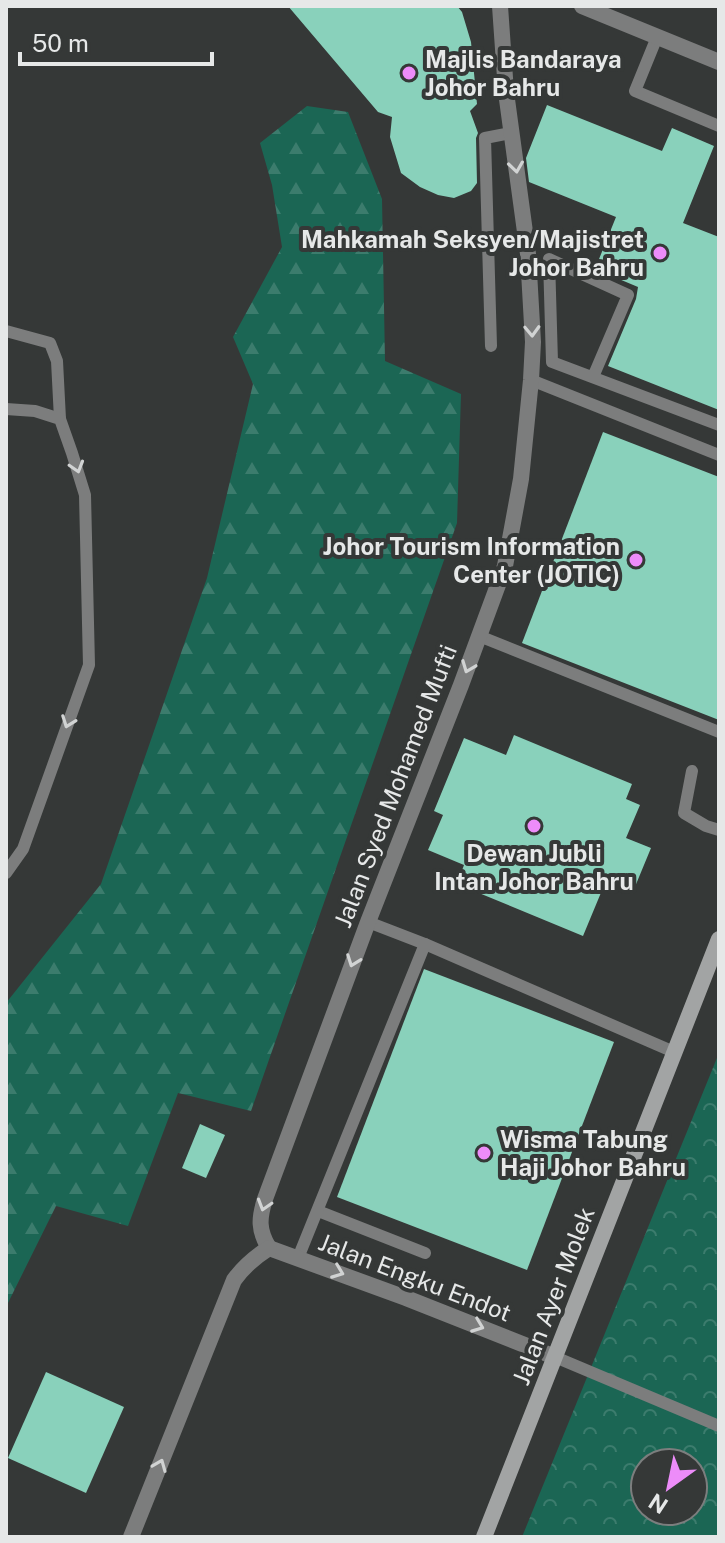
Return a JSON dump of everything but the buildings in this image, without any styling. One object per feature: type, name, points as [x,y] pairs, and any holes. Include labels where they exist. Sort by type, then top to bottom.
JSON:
[{"type":"main road","name":"Jalan Ayer Molek","points":[[484,1537],[719,939]]},
{"type":"street","name":"Jalan Syed Mohamed Mufti","points":[[269,1248],[263,1238],[260,1216],[368,922],[505,566],[521,479],[533,342],[528,254],[506,92],[500,6]]},
{"type":"street","points":[[582,6],[719,62]]},
{"type":"street","points":[[131,1537],[234,1280],[243,1268],[269,1248]]},
{"type":"street","name":"Jalan Engku Endot","points":[[269,1248],[555,1357]]},
{"type":"lane","points":[[657,37],[635,91],[719,126]]},
{"type":"lane","points":[[491,346],[485,138],[511,133]]},
{"type":"lane","points":[[593,377],[628,295],[549,259],[552,362],[719,425]]},
{"type":"lane","points":[[6,331],[50,343],[57,361],[60,419],[85,495],[89,665],[23,849],[6,873]]},
{"type":"lane","points":[[531,380],[719,455]]},
{"type":"lane","points":[[6,409],[35,411],[60,419]]},
{"type":"lane","points":[[479,636],[719,732]]},
{"type":"lane","points":[[692,771],[684,813],[719,830]]},
{"type":"lane","points":[[368,922],[674,1052]]},
{"type":"lane","points":[[298,1258],[425,944]]},
{"type":"lane","points":[[318,1211],[425,1253]]},
{"type":"lane","name":"Jalan Engku Endot","points":[[555,1357],[719,1426]]},
{"type":"green space","points":[[307,106],[348,112],[382,199],[385,361],[461,394],[457,523],[251,1111],[178,1093],[128,1226],[56,1206],[6,1307],[6,1003],[101,884],[207,578],[253,384],[233,337],[282,247],[272,185],[260,143]]},
{"type":"green space","points":[[719,1053],[719,1537],[522,1537]]},
{"type":"place","name":"Majlis Bandaraya Johor Bahru","points":[[409,73]]},
{"type":"place","name":"Mahkamah Seksyen/Majistret Johor Bahru","points":[[660,253]]},
{"type":"place","name":"Johor Tourism Information Center (JOTIC)","points":[[636,560]]},
{"type":"place","name":"Dewan Jubli Intan Johor Bahru","points":[[534,826]]},
{"type":"place","name":"Wisma Tabung Haji Johor Bahru","points":[[484,1153]]}]
